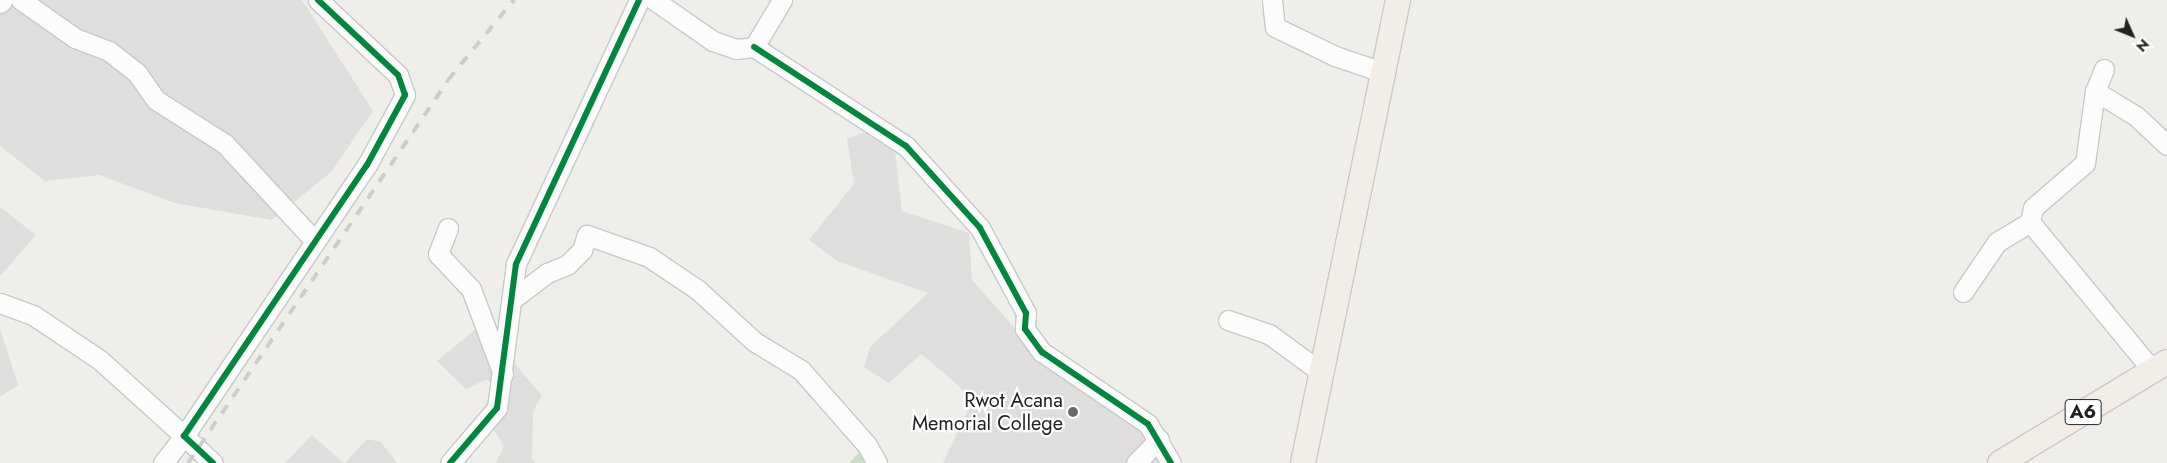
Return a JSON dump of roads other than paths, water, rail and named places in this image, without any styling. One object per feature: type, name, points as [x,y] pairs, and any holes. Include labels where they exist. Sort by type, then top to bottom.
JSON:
[{"type":"main road","points":[[1303,463],[1385,73],[1398,0]]},
{"type":"main road","name":"A6","points":[[2000,463],[2160,366]]},
{"type":"street","points":[[0,3],[3,0]]},
{"type":"street","points":[[21,0],[75,38],[109,51],[137,73],[156,100],[225,144],[314,240]]},
{"type":"street","points":[[163,463],[258,332],[314,240],[367,165],[401,105],[405,87],[398,74],[318,0]]},
{"type":"street","points":[[450,463],[491,418],[503,375],[514,298],[516,264],[639,0]]},
{"type":"street","points":[[654,0],[713,41],[736,49],[754,47],[906,146],[980,228],[1026,313],[1025,330],[1042,352],[1134,413],[1159,439],[1171,463]]},
{"type":"street","points":[[754,47],[782,0]]},
{"type":"street","points":[[1272,0],[1275,27],[1335,56],[1385,73]]},
{"type":"street","points":[[1963,292],[1996,242],[2030,222],[2033,208],[2085,164],[2095,91],[2104,69]]},
{"type":"street","points":[[2095,91],[2136,116],[2167,145]]},
{"type":"street","points":[[2030,222],[2160,366]]},
{"type":"street","points":[[448,228],[438,254],[471,289],[503,375]]},
{"type":"street","points":[[514,298],[547,273],[566,266],[582,250],[587,235],[649,257],[698,290],[755,342],[801,370],[868,445],[876,463]]},
{"type":"street","points":[[0,303],[33,315],[100,360],[213,463]]},
{"type":"street","points":[[1228,320],[1269,334],[1321,372]]},
{"type":"street","points":[[1136,463],[1159,439]]},
{"type":"railway","points":[[188,463],[448,80],[514,0]]},
{"type":"place","name":"Rwot Acana Memorial College","points":[[1073,412]]}]
